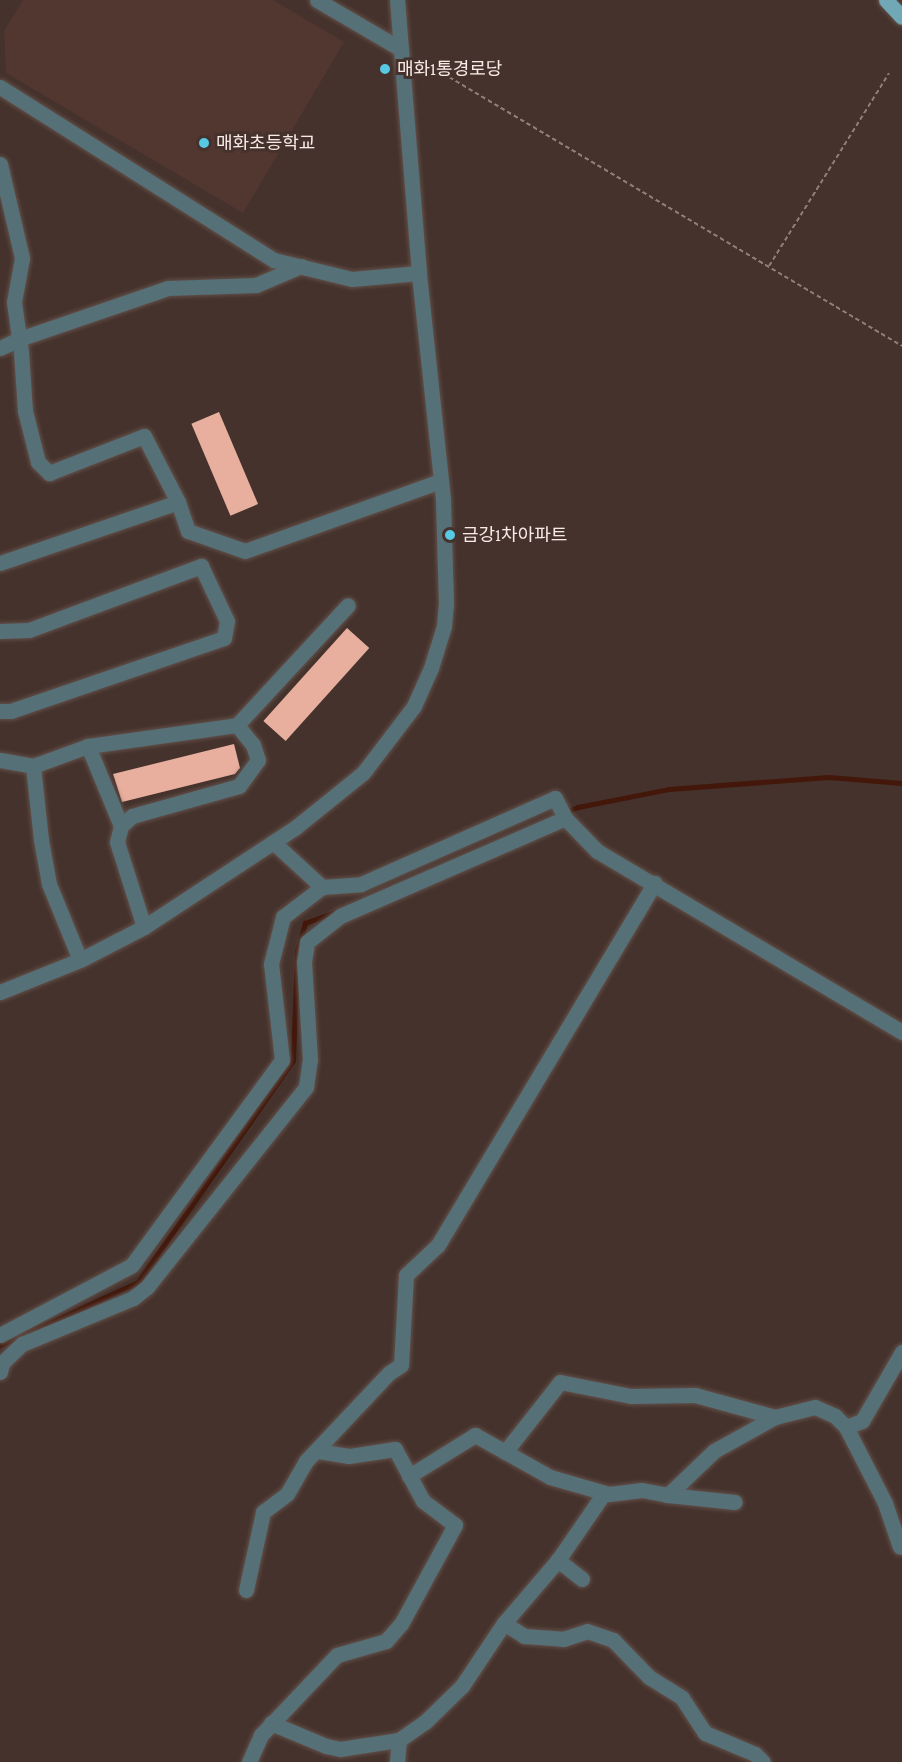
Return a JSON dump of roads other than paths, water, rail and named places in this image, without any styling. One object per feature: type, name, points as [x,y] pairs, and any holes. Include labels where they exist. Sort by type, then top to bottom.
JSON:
[{"type":"main road","points":[[886,0],[902,17]]},
{"type":"street","points":[[317,0],[401,49]]},
{"type":"street","points":[[0,992],[80,960],[144,927],[273,842],[338,795],[363,773],[414,706],[432,668],[444,627],[446,603],[441,481],[419,273],[397,0]]},
{"type":"street","points":[[0,87],[274,260],[352,279],[419,273]]},
{"type":"street","points":[[0,164],[22,258],[14,302],[25,411],[38,462],[42,469],[49,473],[144,436],[178,502],[188,531],[245,551],[441,481]]},
{"type":"street","points":[[0,348],[19,339],[168,288],[256,285],[301,266]]},
{"type":"street","points":[[0,563],[178,502]]},
{"type":"street","points":[[0,631],[29,630],[201,566],[226,621],[224,638],[11,711],[0,711]]},
{"type":"street","points":[[0,760],[33,766],[88,746],[237,725],[348,605]]},
{"type":"street","points":[[144,927],[117,842],[121,826],[132,816],[239,786],[258,760],[253,744],[237,725]]},
{"type":"street","points":[[88,746],[121,826]]},
{"type":"street","points":[[33,766],[49,884],[80,960]]},
{"type":"street","points":[[0,1335],[132,1265],[282,1060],[271,964],[284,917],[322,886],[361,884],[555,798],[565,818],[597,851],[655,883],[902,1032]]},
{"type":"street","points":[[0,1372],[3,1363],[22,1344],[133,1298],[147,1287],[306,1087],[310,1060],[304,962],[307,942],[340,916],[565,818]]},
{"type":"street","points":[[273,842],[322,886]]},
{"type":"street","points":[[246,1590],[263,1512],[287,1494],[306,1461],[389,1373],[401,1365],[406,1275],[438,1245],[655,883]]},
{"type":"street","points":[[846,1427],[862,1421],[902,1352]]},
{"type":"street","points":[[505,1452],[560,1382],[631,1396],[695,1395],[775,1417]]},
{"type":"street","points":[[668,1495],[714,1451],[775,1417],[815,1407],[835,1416],[846,1427],[885,1503],[900,1547]]},
{"type":"street","points":[[409,1476],[475,1435],[550,1477],[609,1494],[642,1490],[735,1502]]},
{"type":"street","points":[[249,1762],[261,1735],[337,1656],[386,1641],[401,1624],[455,1525],[423,1501],[395,1449],[349,1456],[316,1451]]},
{"type":"street","points":[[271,1723],[326,1746],[340,1749],[399,1740],[425,1722],[462,1686],[504,1623],[558,1560],[604,1492]]},
{"type":"street","points":[[558,1560],[582,1579]]},
{"type":"street","points":[[504,1623],[524,1636],[562,1639],[587,1632],[612,1640],[649,1677],[682,1698],[705,1733],[755,1754],[763,1762]]},
{"type":"street","points":[[397,1762],[399,1740]]},
{"type":"waterway","points":[[566,812],[578,807],[669,789],[829,777],[902,783]]},
{"type":"waterway","points":[[0,1345],[138,1282],[293,1061],[297,951],[305,923],[336,912]]},
{"type":"place","name":"매화1통경로당","points":[[385,69]]},
{"type":"place","name":"매화초등학교","points":[[204,143]]},
{"type":"place","name":"금강1차아파트","points":[[450,535]]}]
